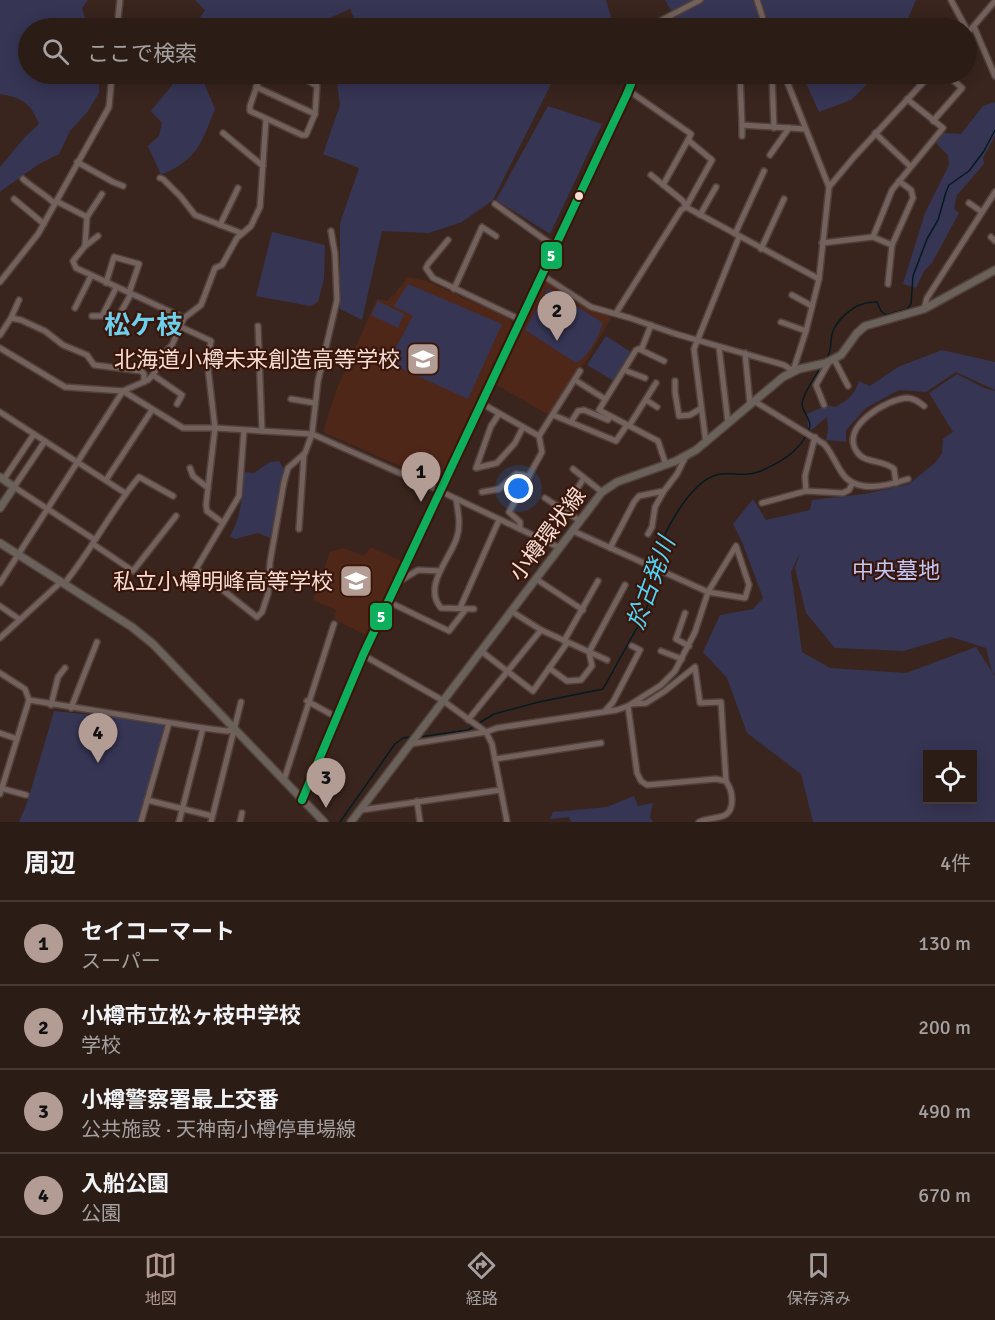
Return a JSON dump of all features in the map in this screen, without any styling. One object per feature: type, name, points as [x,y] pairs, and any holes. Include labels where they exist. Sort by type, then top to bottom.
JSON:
[{"type":"main road","points":[[830,361],[847,348],[865,326],[924,309],[995,270]]},
{"type":"main road","name":"小樽環状線","points":[[351,822],[602,492],[617,482],[686,456],[706,443],[752,402],[793,371],[830,361]]},
{"type":"main road","points":[[0,508],[14,487],[1,481]]},
{"type":"main road","points":[[0,543],[132,627],[153,644],[324,822]]},
{"type":"street","points":[[118,18],[120,0]]},
{"type":"street","points":[[757,0],[763,18]]},
{"type":"street","points":[[951,0],[960,18]]},
{"type":"street","points":[[666,18],[697,1]]},
{"type":"street","points":[[977,25],[994,5]]},
{"type":"street","points":[[977,32],[995,76]]},
{"type":"street","points":[[0,282],[44,225],[109,107],[111,84]]},
{"type":"street","points":[[257,84],[250,111],[302,135],[306,135],[315,114],[317,86],[314,84]]},
{"type":"street","points":[[302,800],[363,655],[631,84]]},
{"type":"street","points":[[740,84],[742,136]]},
{"type":"street","points":[[772,84],[774,128]]},
{"type":"street","points":[[542,275],[591,307],[784,364],[793,371],[819,279],[829,187],[788,84]]},
{"type":"street","points":[[829,187],[875,133],[921,84]]},
{"type":"street","points":[[933,121],[962,88],[957,84]]},
{"type":"street","points":[[256,87],[315,114]]},
{"type":"street","points":[[628,90],[691,134],[663,185]]},
{"type":"street","points":[[873,237],[888,198],[910,166],[943,128],[907,99]]},
{"type":"street","points":[[0,583],[123,392],[153,375],[172,345],[184,318],[201,304],[215,268],[222,265],[241,233],[250,226],[260,207],[266,119]]},
{"type":"street","points":[[742,125],[805,129]]},
{"type":"street","points":[[770,155],[789,128]]},
{"type":"street","points":[[223,133],[263,166]]},
{"type":"street","points":[[875,133],[910,166]]},
{"type":"street","points":[[616,314],[681,210],[686,207],[712,159],[688,140]]},
{"type":"street","points":[[77,162],[123,186]]},
{"type":"street","points":[[706,443],[694,349],[764,171]]},
{"type":"street","points":[[651,175],[683,201],[686,207],[819,279]]},
{"type":"street","points":[[160,178],[163,178],[181,197],[195,215],[241,233]]},
{"type":"street","points":[[23,179],[34,189],[87,217]]},
{"type":"street","points":[[888,284],[892,245],[913,198],[911,190],[899,181]]},
{"type":"street","points":[[700,214],[716,187]]},
{"type":"street","points":[[220,225],[238,188]]},
{"type":"street","points":[[86,246],[87,217],[102,194]]},
{"type":"street","points":[[924,309],[927,298],[994,196]]},
{"type":"street","points":[[14,199],[44,225]]},
{"type":"street","points":[[761,249],[784,199]]},
{"type":"street","points":[[969,203],[982,212]]},
{"type":"street","points":[[495,204],[555,247]]},
{"type":"street","points":[[454,289],[482,228],[496,236]]},
{"type":"street","points":[[299,529],[304,454],[312,434],[318,381],[337,300],[336,254],[331,231]]},
{"type":"street","points":[[98,236],[73,261],[76,268],[184,318]]},
{"type":"street","points":[[822,243],[873,237],[892,245]]},
{"type":"street","points":[[448,240],[426,268],[433,278],[520,320]]},
{"type":"street","points":[[106,283],[114,257],[139,264],[130,294],[118,317]]},
{"type":"street","points":[[75,308],[91,276]]},
{"type":"street","points":[[92,316],[102,316],[116,288]]},
{"type":"street","points":[[792,295],[812,306]]},
{"type":"street","points":[[0,335],[19,300]]},
{"type":"street","points":[[11,318],[45,331],[63,345],[87,356],[94,365],[141,371],[144,374],[144,382]]},
{"type":"street","points":[[781,322],[806,331]]},
{"type":"street","points":[[651,325],[642,348],[636,350],[599,410],[658,441],[666,465]]},
{"type":"street","points":[[258,326],[261,431]]},
{"type":"street","points":[[181,327],[211,341],[207,360],[215,428],[206,505],[207,512],[223,523]]},
{"type":"street","points":[[719,346],[728,423]]},
{"type":"street","points":[[0,348],[65,387],[123,392],[183,428],[312,434],[441,491],[560,548]]},
{"type":"street","points":[[639,349],[664,361]]},
{"type":"street","points":[[745,353],[752,402],[814,437],[831,452],[841,472],[852,484],[862,487],[896,483],[908,479]]},
{"type":"street","points":[[824,405],[816,385],[830,361],[848,386]]},
{"type":"street","points":[[624,370],[645,378]]},
{"type":"street","points":[[520,529],[520,522],[509,512],[542,452],[539,436],[580,371]]},
{"type":"street","points":[[153,375],[182,395],[177,404]]},
{"type":"street","points":[[575,380],[605,399]]},
{"type":"street","points":[[675,381],[679,416],[690,415],[700,409]]},
{"type":"street","points":[[553,415],[616,441],[656,383]]},
{"type":"street","points":[[291,399],[315,403]]},
{"type":"street","points":[[896,483],[894,469],[889,464],[867,460],[857,452],[853,446],[855,430],[868,416],[900,400],[914,399],[924,406]]},
{"type":"street","points":[[646,400],[657,407]]},
{"type":"street","points":[[482,403],[539,436]]},
{"type":"street","points":[[106,480],[152,410]]},
{"type":"street","points":[[571,422],[578,411],[584,410],[608,420],[610,416]]},
{"type":"street","points":[[0,412],[125,493]]},
{"type":"street","points":[[499,414],[491,426],[476,468],[497,463],[515,443],[524,427]]},
{"type":"street","points":[[244,430],[239,496],[196,569],[257,617],[262,612],[268,594],[272,554],[288,468],[304,454]]},
{"type":"street","points":[[1,481],[34,434]]},
{"type":"street","points":[[806,491],[805,476],[814,437]]},
{"type":"street","points":[[45,441],[14,487],[133,571],[176,516]]},
{"type":"street","points":[[648,534],[652,527],[655,507],[686,456]]},
{"type":"street","points":[[190,468],[193,476],[208,488]]},
{"type":"street","points":[[573,469],[602,492]]},
{"type":"street","points":[[482,492],[499,489],[516,474],[529,476]]},
{"type":"street","points":[[0,638],[19,619],[63,583],[94,542],[125,493],[139,477],[173,496]]},
{"type":"street","points":[[564,509],[584,478]]},
{"type":"street","points":[[762,503],[806,491],[843,493],[849,490],[852,484]]},
{"type":"street","points":[[610,548],[639,496],[664,491]]},
{"type":"street","points":[[545,498],[580,520]]},
{"type":"street","points":[[456,499],[460,523],[457,539],[440,571],[436,584],[438,605],[441,608],[474,609]]},
{"type":"street","points":[[389,602],[449,631],[463,608],[499,520]]},
{"type":"street","points":[[573,531],[708,592],[745,598],[749,585],[736,546],[708,592],[689,646],[675,671],[661,686],[629,705]]},
{"type":"street","points":[[398,581],[418,570],[440,571]]},
{"type":"street","points":[[536,579],[583,610]]},
{"type":"street","points":[[480,651],[533,691],[565,642],[598,581]]},
{"type":"street","points":[[549,668],[567,681],[581,680],[592,666],[589,652],[625,585]]},
{"type":"street","points":[[0,606],[19,619]]},
{"type":"street","points":[[511,612],[541,630],[607,660]]},
{"type":"street","points":[[685,613],[676,639],[689,646]]},
{"type":"street","points":[[284,780],[307,701],[334,624]]},
{"type":"street","points":[[468,720],[541,630]]},
{"type":"street","points":[[71,708],[97,642]]},
{"type":"street","points":[[606,711],[640,650],[632,646]]},
{"type":"street","points":[[661,651],[682,659]]},
{"type":"street","points":[[363,655],[442,700],[483,731],[492,744],[507,822]]},
{"type":"street","points":[[412,742],[646,703],[695,667],[700,703],[722,702],[726,781],[732,792],[731,811],[728,814],[699,822]]},
{"type":"street","points":[[51,705],[58,677],[65,668]]},
{"type":"street","points":[[0,673],[25,689],[29,700],[1,790],[26,795]]},
{"type":"street","points":[[29,700],[202,728],[235,729]]},
{"type":"street","points":[[307,701],[336,717]]},
{"type":"street","points":[[147,800],[182,808],[211,819],[241,702]]},
{"type":"street","points":[[629,705],[637,773],[641,781],[647,785],[716,779],[726,781]]},
{"type":"street","points":[[141,822],[169,723]]},
{"type":"street","points":[[178,822],[202,728]]},
{"type":"street","points":[[0,733],[17,739]]},
{"type":"street","points":[[495,759],[601,743]]},
{"type":"street","points":[[361,810],[500,790]]},
{"type":"street","points":[[417,801],[420,822]]},
{"type":"street","points":[[240,822],[242,813]]},
{"type":"shaded area","name":"北海道小樽未来創造高等学校","points":[[406,277],[427,281],[511,320],[512,327],[438,483],[323,432],[336,391],[377,299],[388,301],[399,287],[402,287]]},
{"type":"shaded area","points":[[545,283],[549,283],[593,312],[594,310],[611,318],[585,363],[549,415],[495,384]]},
{"type":"shaded area","name":"私立小樽明峰高等学校","points":[[371,547],[401,561],[367,636],[334,619],[336,610],[313,600],[330,552],[343,548],[364,556]]},
{"type":"green space","points":[[0,0],[88,0],[82,8],[85,18],[18,18],[18,84],[99,84],[99,93],[88,111],[70,131],[59,154],[39,164],[0,194],[0,167],[39,124],[29,106],[24,102],[0,94]]},
{"type":"green space","points":[[195,0],[606,0],[611,17],[354,18],[350,9],[330,18],[200,18],[205,10]]},
{"type":"green space","points":[[665,0],[916,0],[908,18],[675,18]]},
{"type":"green space","points":[[173,84],[204,84],[215,109],[197,149],[183,163],[161,175],[148,146],[159,136],[162,123],[151,111]]},
{"type":"green space","points":[[337,84],[551,84],[493,200],[462,222],[429,233],[382,231],[362,320],[340,309],[340,223],[359,168],[323,154],[340,105]]},
{"type":"green space","points":[[806,84],[867,84],[851,100],[819,112]]},
{"type":"green space","points":[[995,102],[995,136],[983,158],[984,164],[957,195],[954,209],[959,213],[916,288],[903,284],[925,213],[949,165],[948,155],[936,143],[944,133],[961,134],[983,106]]},
{"type":"green space","points":[[548,106],[602,124],[550,234],[496,200]]},
{"type":"green space","points":[[272,232],[325,245],[324,279],[318,302],[310,306],[256,296]]},
{"type":"green space","points":[[408,284],[502,324],[468,399],[400,368],[393,353],[413,316],[394,306]]},
{"type":"green space","points":[[548,288],[603,323],[592,346],[576,363],[525,330]]},
{"type":"green space","points":[[378,301],[404,314],[398,328],[371,315]]},
{"type":"green space","points":[[606,336],[631,352],[614,381],[587,365]]},
{"type":"green space","points":[[942,350],[995,362],[995,390],[956,372],[926,392],[899,390],[866,408],[846,430],[846,442],[826,440],[827,417],[811,430],[808,428],[807,414],[827,405],[835,407],[844,402],[853,394],[859,381],[870,386],[898,367]]},
{"type":"green space","name":"中央墓地","points":[[957,374],[995,391],[995,674],[992,673],[995,676],[995,822],[813,822],[801,774],[747,733],[727,678],[703,652],[720,615],[753,609],[763,598],[733,524],[753,499],[766,520],[810,510],[812,500],[865,494],[909,484],[936,462],[942,453],[943,439],[953,432],[929,393]],"holes":[[[800,553],[795,568],[806,613],[835,648],[904,651],[951,637],[986,648],[992,672],[976,647],[906,673],[830,668],[802,652],[791,572]]]},
{"type":"green space","points":[[279,461],[284,469],[270,538],[258,533],[235,539],[230,536],[239,513],[244,472],[254,473],[270,462]]},
{"type":"green space","points":[[54,711],[169,723],[139,822],[19,822],[27,803]]},
{"type":"green space","points":[[634,796],[638,806],[653,803],[650,817],[653,822],[571,822],[569,817],[550,819],[553,812],[607,807]]},
{"type":"waterway","name":"於古発川","points":[[827,358],[834,329],[840,320],[854,308],[866,303],[877,302],[881,311],[886,315],[907,309],[911,304],[913,276],[927,239],[938,220],[949,185],[969,171],[984,151],[995,130]]},
{"type":"waterway","name":"於古発川","points":[[652,564],[677,513],[695,489],[705,480],[720,474],[753,473],[792,453],[810,428],[802,404],[821,367]]},
{"type":"waterway","name":"於古発川","points":[[479,723],[494,714],[603,689],[644,615],[648,604],[651,568]]},
{"type":"waterway","name":"於古発川","points":[[419,737],[468,730],[475,726]]},
{"type":"waterway","name":"於古発川","points":[[340,822],[395,744],[403,738],[411,737]]},
{"type":"transit line","name":"5","points":[[302,800],[363,655],[631,84]]},
{"type":"place","name":"小樽市立松ヶ枝中学校","points":[[557,341]]},
{"type":"place","name":"北海道小樽未来創造高等学校","points":[[423,359]]},
{"type":"place","name":"セイコーマート","points":[[421,502]]},
{"type":"place","name":"私立小樽明峰高等学校","points":[[356,581]]},
{"type":"place","name":"入船公園","points":[[98,763]]},
{"type":"place","name":"小樽警察署最上交番","points":[[326,808]]},
{"type":"district","name":"松ケ枝","points":[[143,325]]}]
